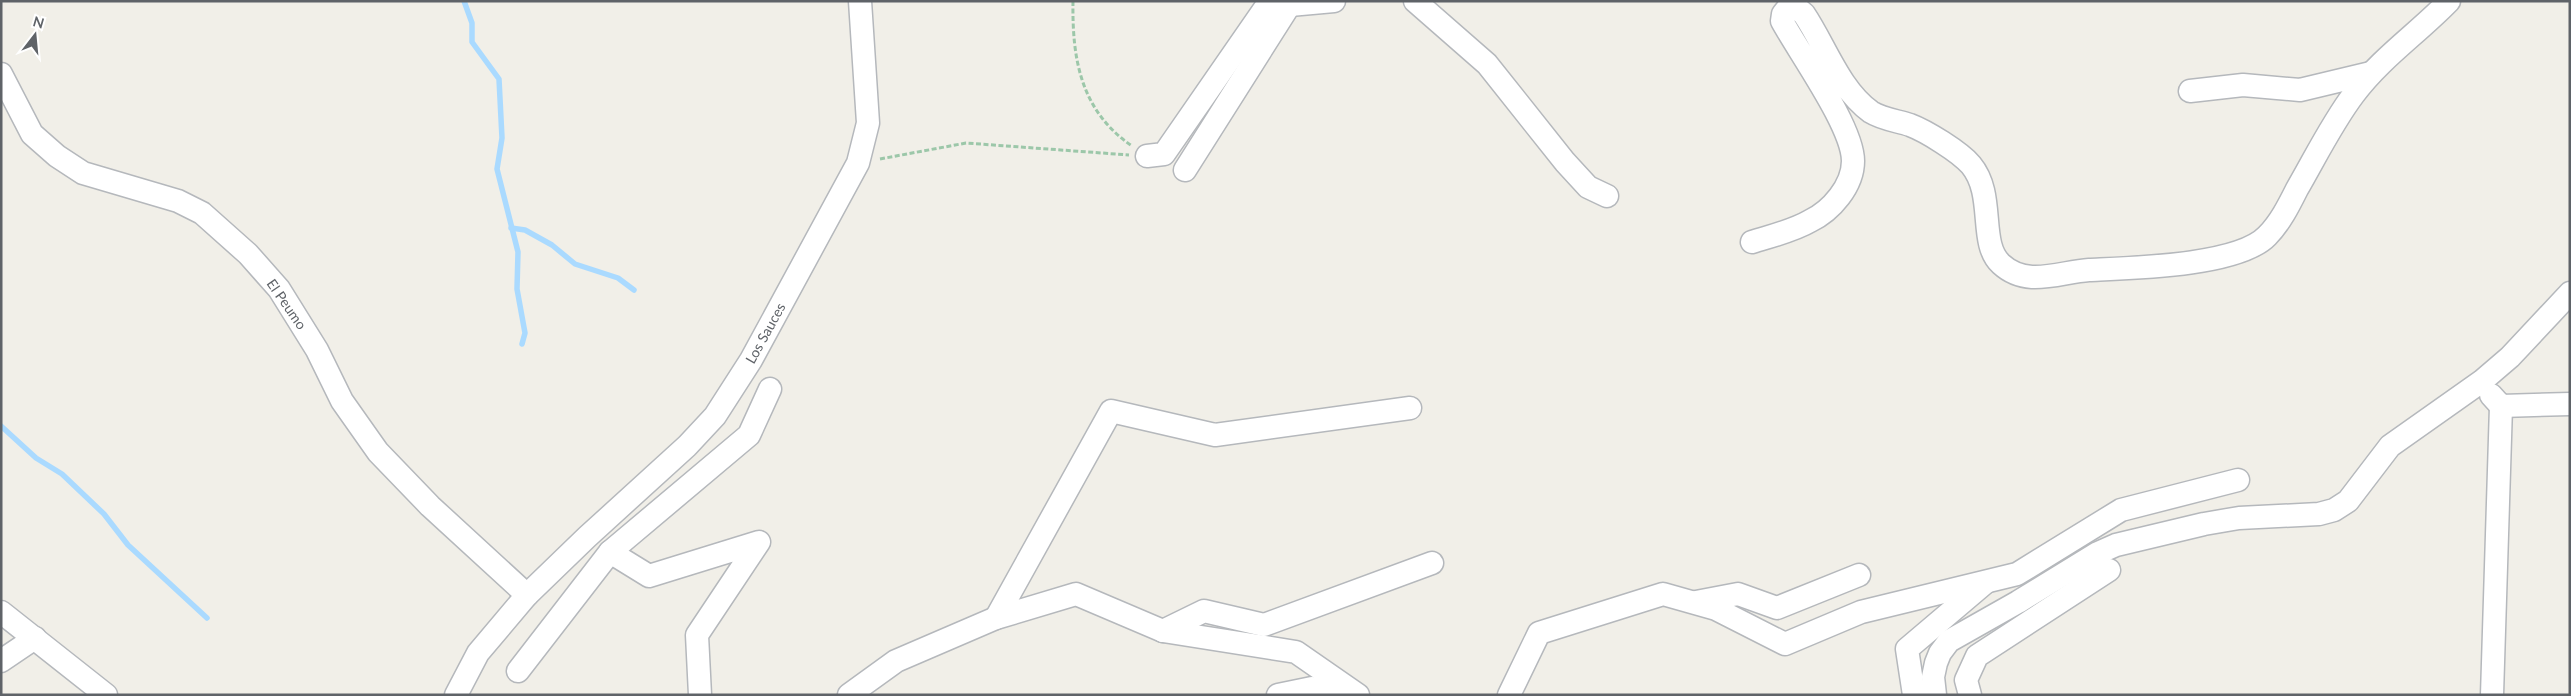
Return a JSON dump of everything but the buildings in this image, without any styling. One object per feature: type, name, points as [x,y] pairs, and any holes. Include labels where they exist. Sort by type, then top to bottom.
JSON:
[{"type":"street","name":"Los Sauces","points":[[456,695],[478,653],[527,596],[587,537],[687,446],[715,416],[751,360],[858,163],[868,123],[860,1]]},
{"type":"street","points":[[1284,2],[1334,1]]},
{"type":"street","points":[[1414,1],[1487,64],[1565,162],[1588,187],[1607,196]]},
{"type":"street","points":[[1752,242],[1810,222],[1827,210],[1847,185],[1852,172],[1853,160],[1844,129],[1782,22],[1783,14],[1787,10],[1798,10],[1804,14],[1840,75],[1859,102],[1874,114],[1913,126],[1953,150],[1971,165],[1983,186],[1989,243],[1994,257],[2011,271],[2039,279],[2084,271],[2219,258],[2252,246],[2267,237],[2285,212],[2353,95],[2405,40],[2449,1]]},
{"type":"street","points":[[1147,156],[1164,154],[1284,2]]},
{"type":"street","points":[[1184,170],[1284,2]]},
{"type":"street","name":"El Peumo","points":[[1,74],[32,134],[57,156],[83,173],[186,205],[202,213],[248,254],[279,289],[317,350],[342,401],[378,452],[430,506],[527,596]]},
{"type":"street","points":[[2190,91],[2243,86],[2300,90],[2371,74]]},
{"type":"street","points":[[1935,695],[1933,678],[1936,664],[1940,652],[1950,641],[2018,602],[2076,565],[2116,545],[2204,524],[2239,518],[2319,514],[2334,510],[2348,501],[2390,446],[2482,382],[2510,357],[2570,292]]},
{"type":"street","points":[[2482,382],[2500,406],[2492,695]]},
{"type":"street","points":[[518,671],[610,552],[749,435],[770,390]]},
{"type":"street","points":[[2500,406],[2570,404]]},
{"type":"street","points":[[996,618],[1111,411],[1215,435],[1410,408]]},
{"type":"street","points":[[1509,695],[1539,633],[1663,594],[1716,609],[1785,644],[1861,612],[2017,574],[2121,510],[2238,480]]},
{"type":"street","points":[[610,552],[649,576],[759,542],[697,635],[700,695]]},
{"type":"street","points":[[1163,631],[1204,611],[1264,625],[1432,564]]},
{"type":"street","points":[[1970,695],[1966,680],[1977,656],[2109,570]]},
{"type":"street","points":[[1692,602],[1738,594],[1777,608],[1859,575]]},
{"type":"street","points":[[1914,695],[1907,649],[1988,580]]},
{"type":"street","points":[[849,695],[896,661],[996,618],[1076,594],[1163,631],[1296,652],[1358,695]]},
{"type":"street","points":[[1,612],[106,695]]},
{"type":"street","points":[[1,661],[35,638]]},
{"type":"street","points":[[1278,695],[1312,688],[1341,695]]},
{"type":"path","points":[[1073,1],[1072,38],[1086,95],[1114,134],[1147,156]]},
{"type":"path","points":[[858,163],[966,143],[1147,156]]},
{"type":"waterway","points":[[464,1],[472,23],[472,42],[499,79],[502,138],[497,169],[518,252],[517,289],[525,333],[522,344]]},
{"type":"waterway","points":[[511,228],[525,230],[552,245],[575,264],[618,278],[634,290]]},
{"type":"waterway","points":[[1,426],[36,458],[62,474],[104,514],[128,545],[207,618]]}]
